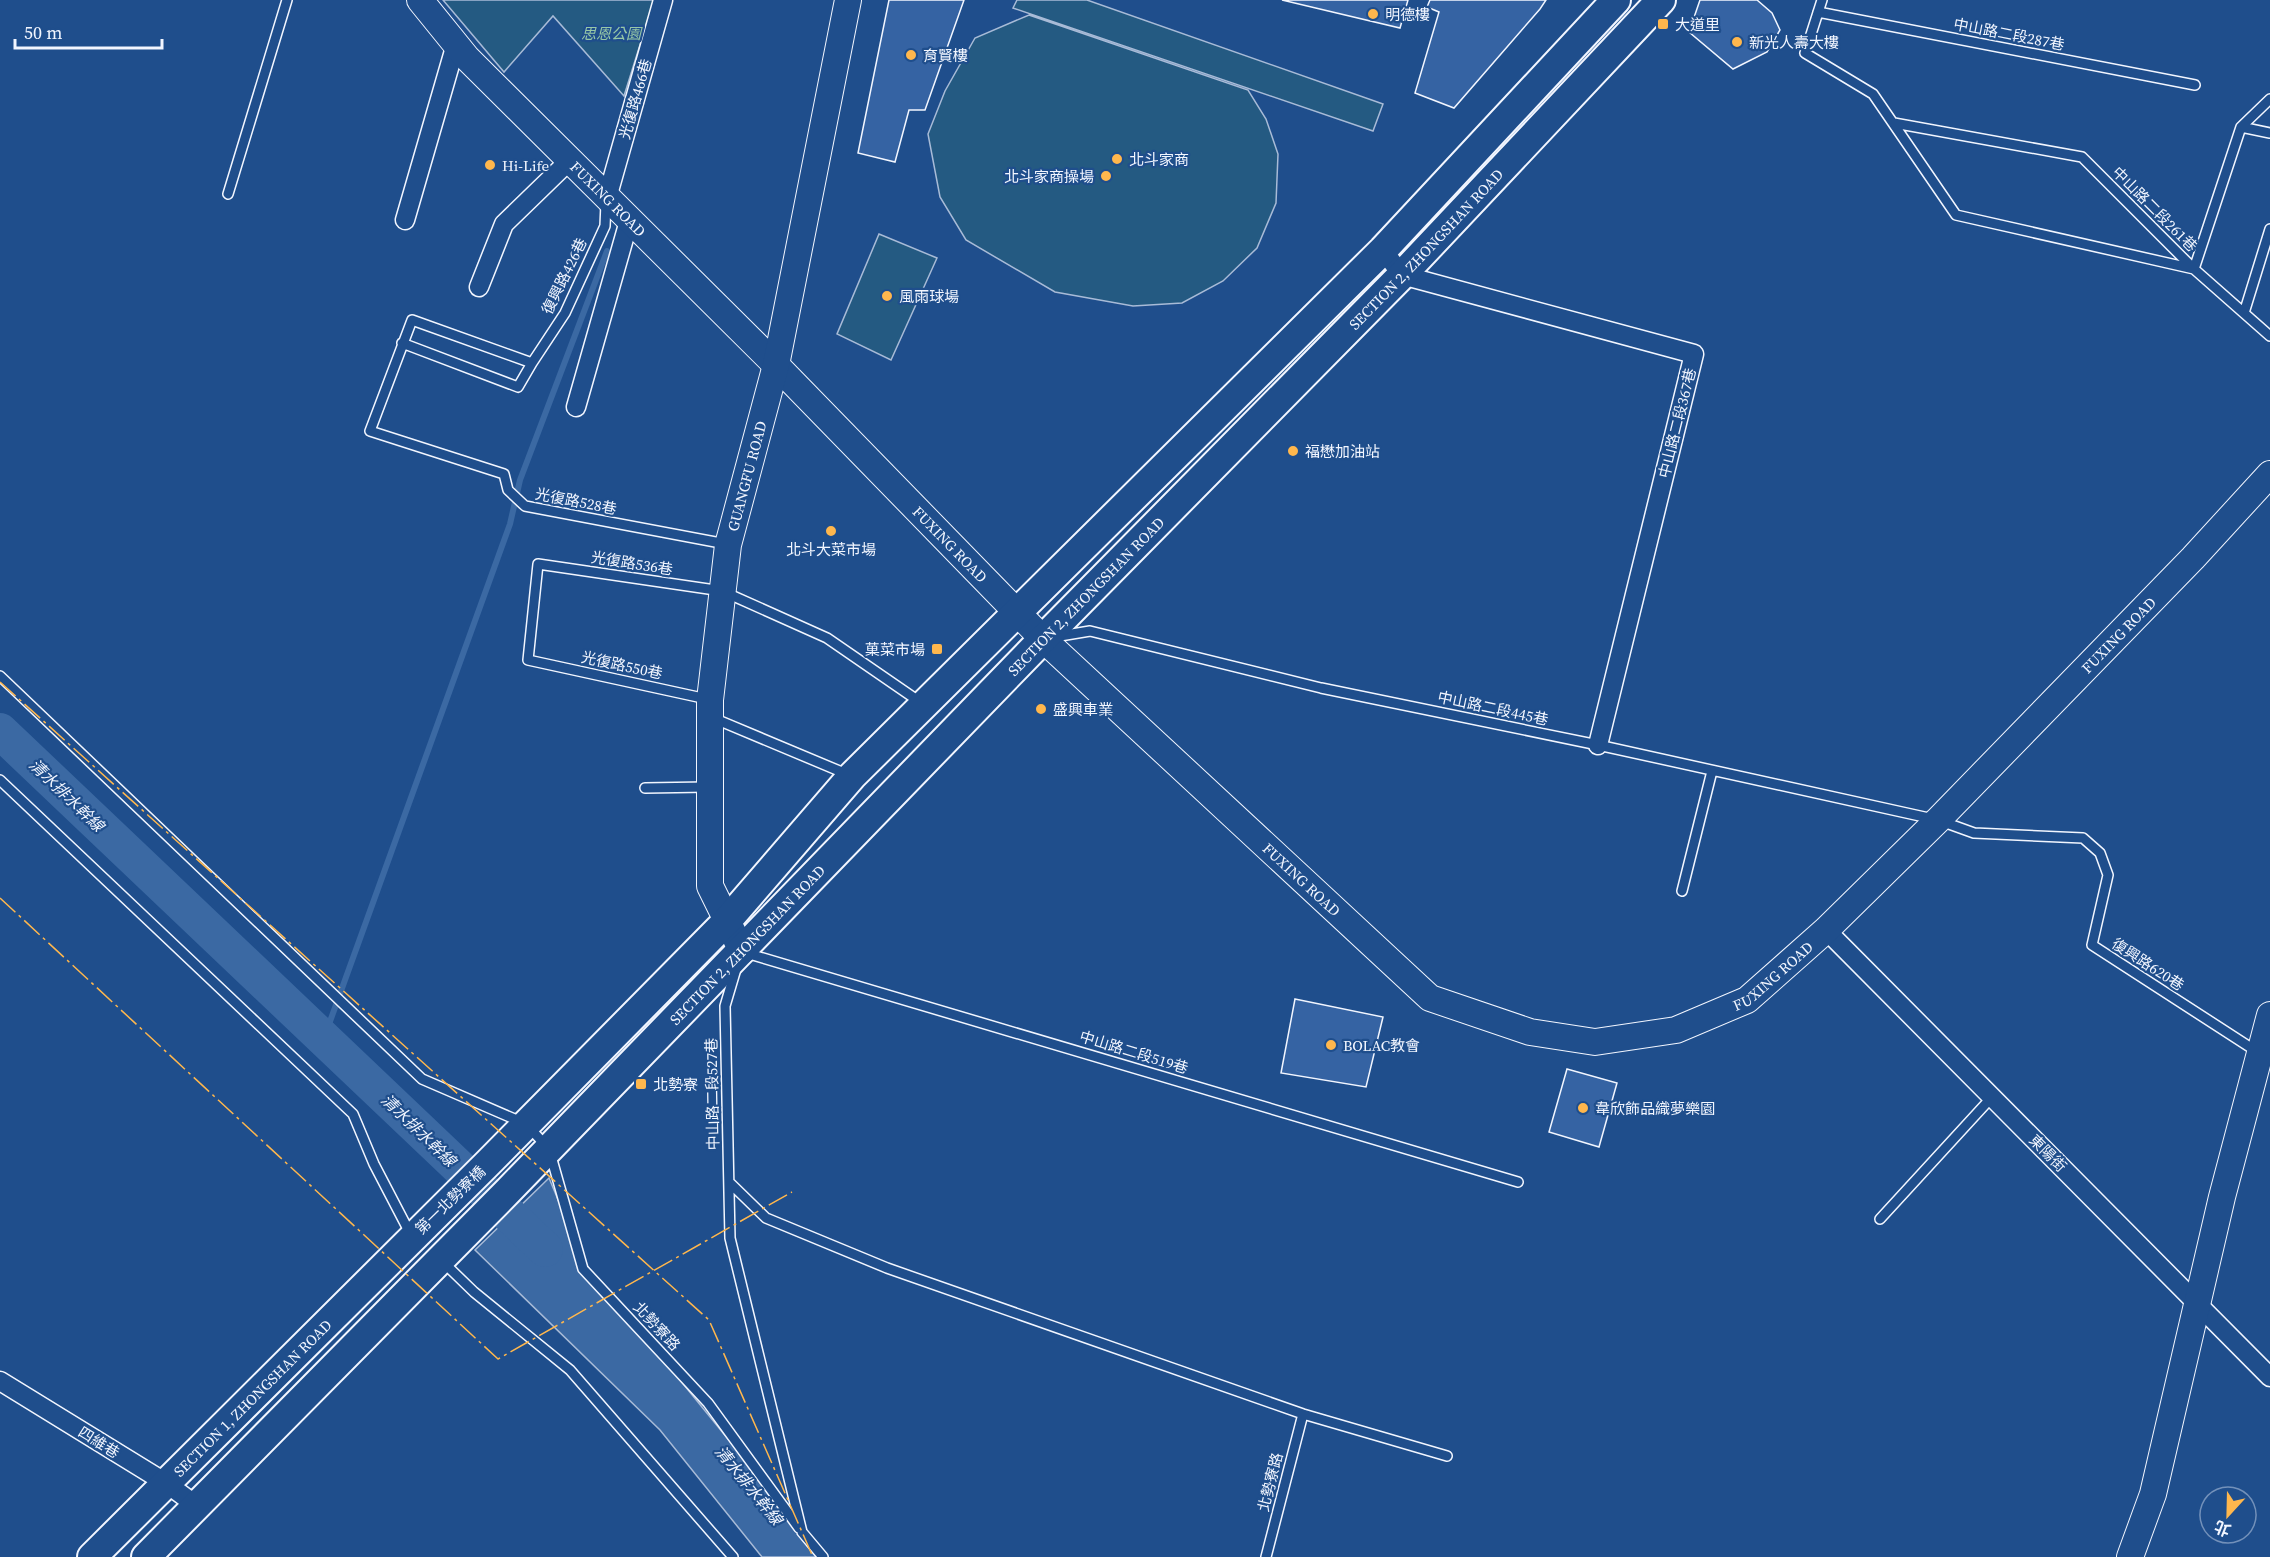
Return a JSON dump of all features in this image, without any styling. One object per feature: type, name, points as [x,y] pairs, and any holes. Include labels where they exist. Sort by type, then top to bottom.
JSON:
[{"type":"main road","name":"SECTION 2, ZHONGSHAN ROAD","points":[[488,1163],[726,922],[852,776],[1383,250],[1616,0]]},
{"type":"main road","name":"SECTION 2, ZHONGSHAN ROAD","points":[[441,1259],[1043,639],[1402,275],[1661,0]]},
{"type":"main road","name":"第一北勢寮橋","points":[[412,1238],[488,1163]]},
{"type":"main road","name":"SECTION 1, ZHONGSHAN ROAD","points":[[93,1557],[412,1238]]},
{"type":"main road","points":[[146,1557],[441,1259]]},
{"type":"street","name":"FUXING ROAD","points":[[420,0],[467,58],[776,365],[1043,639],[1430,998],[1530,1032],[1595,1042],[1676,1030],[1747,1000],[1826,930],[1938,820],[2193,558],[2270,474]]},
{"type":"street","name":"光復路466巷","points":[[607,198],[663,0]]},
{"type":"street","name":"GUANGFU ROAD","points":[[742,951],[710,886],[709,708],[722,591],[728,545],[776,365],[848,0]]},
{"type":"street","points":[[405,220],[456,44]]},
{"type":"street","points":[[479,287],[504,224],[570,160]]},
{"type":"street","points":[[576,407],[629,221]]},
{"type":"street","points":[[1383,250],[1402,275]]},
{"type":"street","name":"中山路二段367巷","points":[[1402,275],[1694,354],[1598,745]]},
{"type":"street","name":"東陽街","points":[[1826,930],[2270,1377]]},
{"type":"street","points":[[2130,1557],[2153,1494],[2197,1303],[2265,1056],[2270,1015]]},
{"type":"street","name":"四維巷","points":[[0,1381],[166,1483],[196,1506]]},
{"type":"lane","points":[[228,194],[287,0]]},
{"type":"lane","name":"中山路二段261巷","points":[[1822,0],[1805,53],[1873,93],[1956,215],[2194,269]]},
{"type":"lane","name":"中山路二段287巷","points":[[1818,12],[2195,85]]},
{"type":"lane","points":[[2270,99],[2241,127],[2194,269],[2270,336]]},
{"type":"lane","name":"中山路二段261巷","points":[[1893,123],[2082,157],[2194,269]]},
{"type":"lane","points":[[2241,127],[2270,133]]},
{"type":"lane","name":"復興路426巷","points":[[402,343],[518,387],[565,313],[605,226],[607,198]]},
{"type":"lane","points":[[2244,313],[2270,229]]},
{"type":"lane","points":[[402,343],[412,320],[532,363]]},
{"type":"lane","name":"光復路528巷","points":[[402,343],[370,431],[504,474],[508,490],[525,506],[728,545]]},
{"type":"lane","name":"光復路536巷","points":[[528,660],[538,564],[722,591],[827,638],[923,705]]},
{"type":"lane","name":"中山路二段445巷","points":[[1043,639],[1090,632],[1321,688],[1598,745],[1938,820]]},
{"type":"lane","name":"光復路550巷","points":[[528,660],[709,708],[852,776]]},
{"type":"lane","points":[[0,676],[422,1079],[526,1124]]},
{"type":"lane","points":[[1682,891],[1712,771]]},
{"type":"lane","points":[[0,780],[353,1114],[374,1164],[412,1238]]},
{"type":"lane","points":[[645,788],[709,787]]},
{"type":"lane","name":"復興路620巷","points":[[1938,820],[1974,833],[2083,838],[2100,853],[2108,875],[2092,945],[2265,1056]]},
{"type":"lane","name":"中山路二段527巷","points":[[742,951],[725,1006],[730,1238],[802,1532]]},
{"type":"lane","name":"中山路二段519巷","points":[[742,951],[1518,1182]]},
{"type":"lane","points":[[1880,1219],[1992,1097]]},
{"type":"lane","name":"北勢寮路","points":[[526,1124],[549,1149],[583,1269],[708,1402],[802,1532],[823,1557]]},
{"type":"lane","points":[[729,1182],[766,1218],[887,1268],[1303,1414],[1447,1456]]},
{"type":"lane","points":[[441,1259],[474,1292],[570,1370],[733,1557]]},
{"type":"lane","name":"北勢寮路","points":[[1266,1557],[1303,1414]]},
{"type":"green space","name":"思恩公園","points":[[443,0],[654,0],[624,96],[553,16],[504,72]]},
{"type":"green space","points":[[1017,0],[1087,0],[1383,104],[1373,131],[1013,8]]},
{"type":"green space","name":"北斗家商操場","points":[[1029,15],[1248,90],[1266,119],[1278,154],[1276,203],[1257,248],[1223,281],[1182,303],[1133,306],[1055,292],[966,240],[940,197],[928,134],[945,91],[975,38]]},
{"type":"green space","name":"風雨球場","points":[[879,234],[937,258],[891,360],[837,334]]},
{"type":"water","points":[[549,1178],[584,1262],[824,1557],[762,1557],[660,1430],[475,1250]]},
{"type":"building","name":"育賢樓","points":[[889,0],[964,0],[925,110],[909,110],[895,162],[858,153]]},
{"type":"building","name":"明德樓","points":[[1282,0],[1408,0],[1400,28]]},
{"type":"building","points":[[1430,0],[1546,0],[1454,108],[1415,93],[1439,12],[1427,7]]},
{"type":"building","name":"新光人壽大樓","points":[[1700,0],[1757,0],[1772,13],[1780,30],[1767,52],[1733,69],[1689,32]]},
{"type":"building","name":"BOLAC教會","points":[[1295,999],[1383,1017],[1366,1087],[1281,1073]]},
{"type":"building","name":"韋欣飾品織夢樂園","points":[[1567,1069],[1617,1083],[1599,1147],[1549,1132]]},
{"type":"waterway","points":[[324,1038],[510,524],[520,480],[607,251]]},
{"type":"waterway","name":"清水排水幹線","points":[[0,731],[545,1249]]},
{"type":"power","points":[[0,682],[709,1320],[813,1557]]},
{"type":"power","points":[[0,898],[498,1359],[792,1192]]},
{"type":"place","name":"明德樓","points":[[1373,14]]},
{"type":"place","name":"大道里","points":[[1663,24]]},
{"type":"place","name":"新光人壽大樓","points":[[1737,42]]},
{"type":"place","name":"育賢樓","points":[[911,55]]},
{"type":"place","name":"北斗家商","points":[[1117,159]]},
{"type":"place","name":"Hi-Life","points":[[490,165]]},
{"type":"place","name":"北斗家商操場","points":[[1106,176]]},
{"type":"place","name":"風雨球場","points":[[887,296]]},
{"type":"place","name":"福懋加油站","points":[[1293,451]]},
{"type":"place","name":"北斗大菜市場","points":[[831,531]]},
{"type":"place","name":"菓菜市場","points":[[937,649]]},
{"type":"place","name":"盛興車業","points":[[1041,709]]},
{"type":"place","name":"BOLAC教會","points":[[1331,1045]]},
{"type":"place","name":"北勢寮","points":[[641,1084]]},
{"type":"place","name":"韋欣飾品織夢樂園","points":[[1583,1108]]}]
